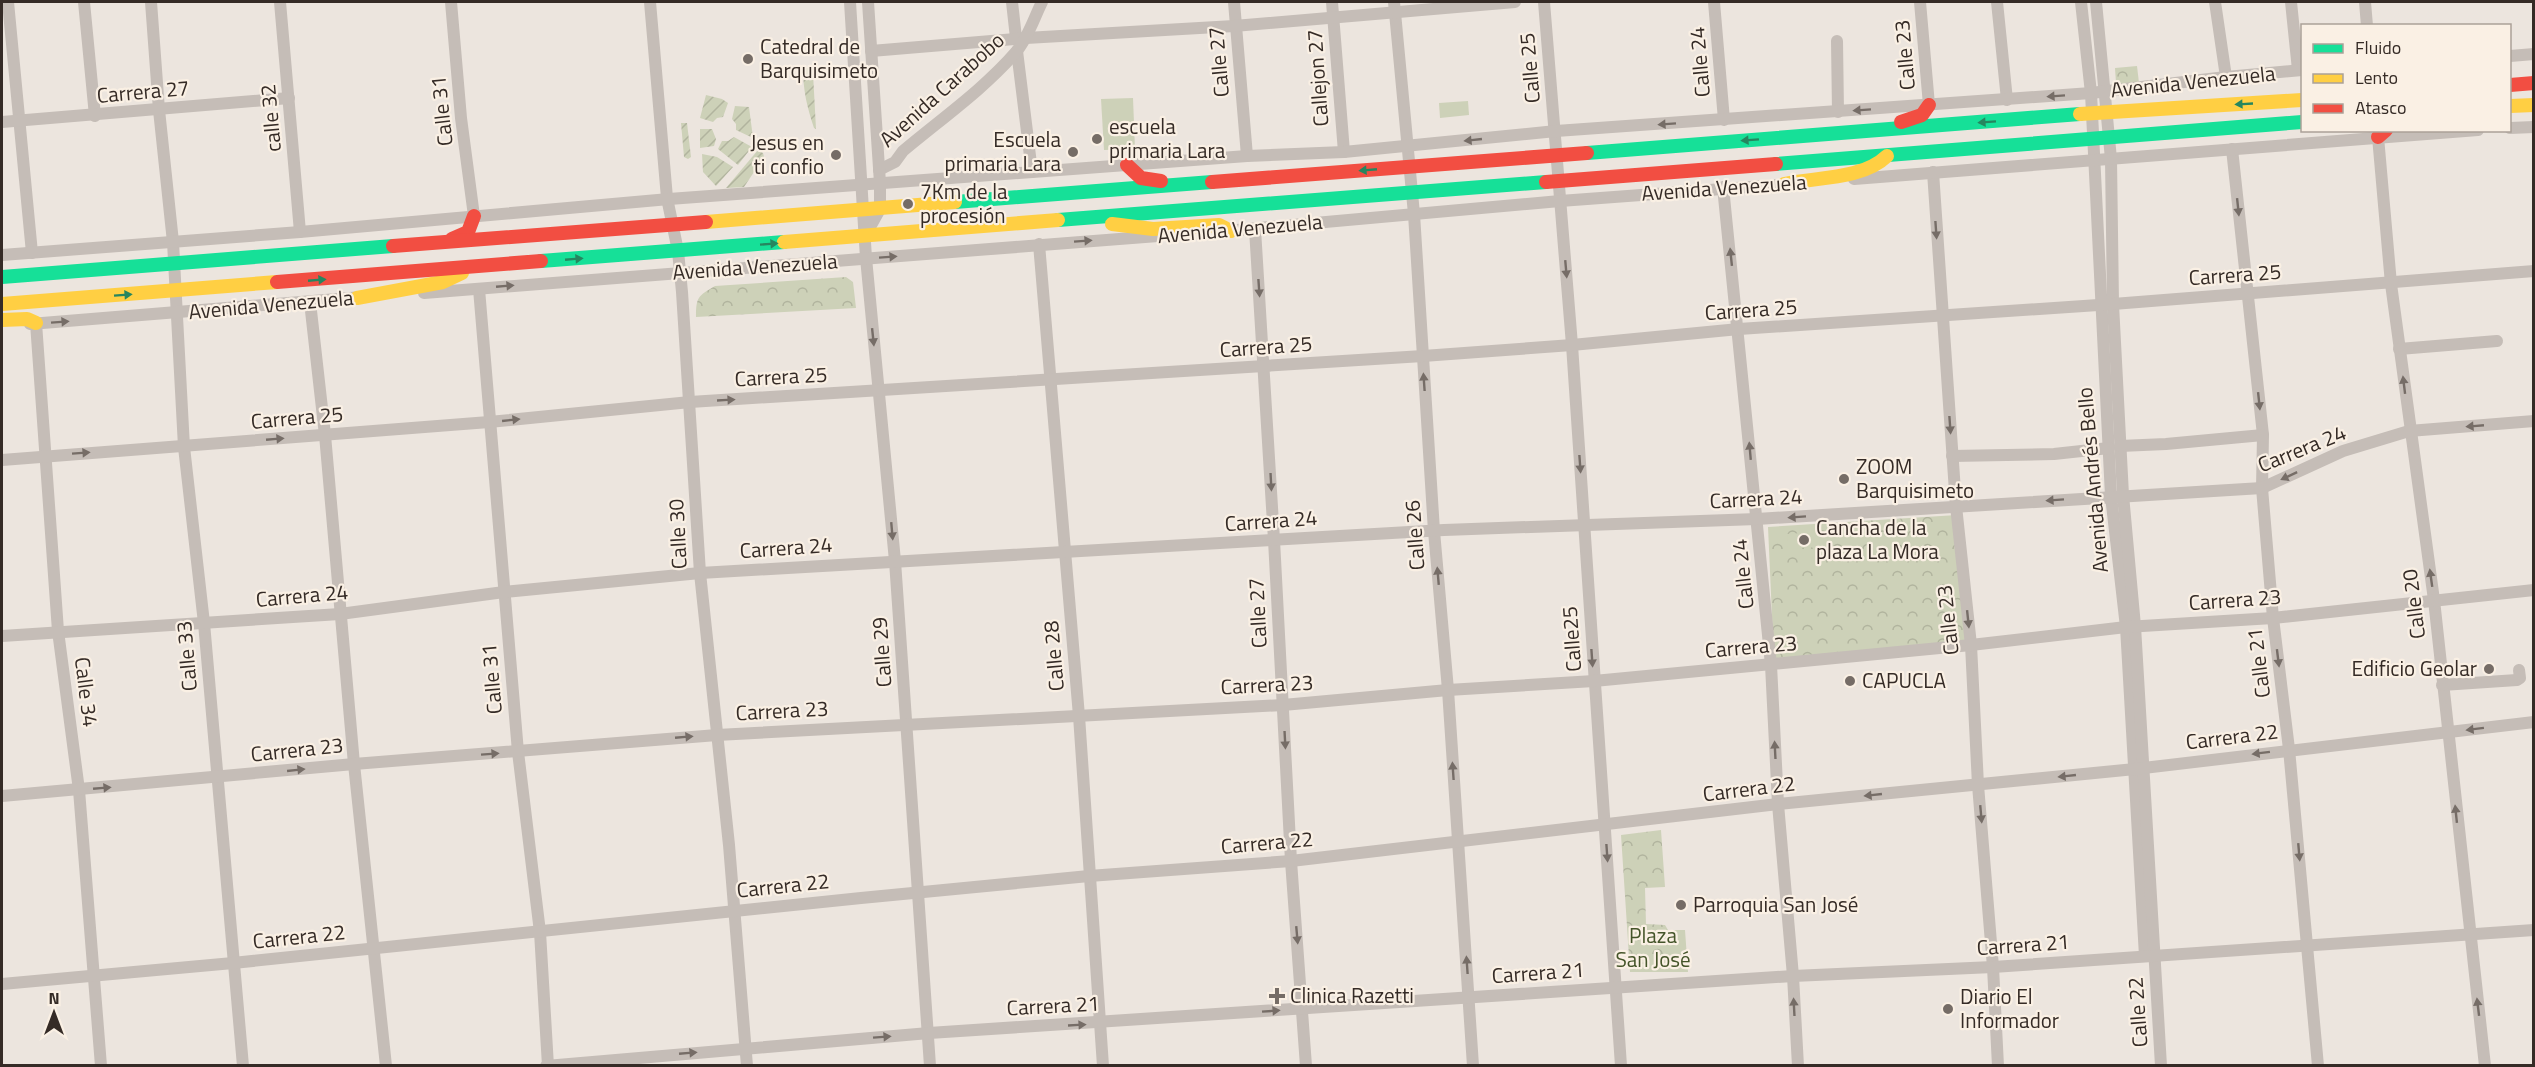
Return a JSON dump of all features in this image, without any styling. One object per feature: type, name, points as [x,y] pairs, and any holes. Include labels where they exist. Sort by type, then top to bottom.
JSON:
[{"type":"street","points":[[8,2],[7,28],[20,121],[32,253]]},
{"type":"street","points":[[84,2],[95,116]]},
{"type":"street","name":"Calle 33","points":[[151,2],[159,110],[173,242],[184,447],[204,623],[243,1065]]},
{"type":"street","name":"calle 32","points":[[280,2],[300,232]]},
{"type":"street","name":"Calle 31","points":[[451,2],[461,117],[474,216]]},
{"type":"street","name":"Calle 30","points":[[650,2],[669,199],[680,272],[700,573],[747,1065]]},
{"type":"street","name":"Calle 29","points":[[850,2],[864,237],[895,561],[930,1065]]},
{"type":"street","points":[[864,237],[880,209],[868,2]]},
{"type":"street","points":[[1012,2],[1019,42],[1032,172]]},
{"type":"street","name":"Avenida Carabobo","points":[[879,170],[895,162],[903,151],[978,88],[1019,42],[1041,2]]},
{"type":"street","name":"Calle 27","points":[[1234,2],[1234,26],[1247,156]]},
{"type":"street","name":"Callejon 27","points":[[1332,2],[1344,152]]},
{"type":"street","points":[[871,51],[1333,18],[1394,7],[1515,2]]},
{"type":"street","name":"Calle 25","points":[[1544,2],[1556,131],[1558,180]]},
{"type":"street","name":"Calle 24","points":[[1714,2],[1724,120]]},
{"type":"street","name":"Calle 23","points":[[1920,2],[1929,105]]},
{"type":"street","points":[[1997,2],[2007,100]]},
{"type":"street","name":"Avenida Andrés Bello","points":[[2081,2],[2091,93],[2092,137],[2107,305],[2117,496],[2131,627],[2150,956]]},
{"type":"street","name":"Avenida Andrés Bello","points":[[2096,2],[2111,159],[2107,305]]},
{"type":"street","points":[[2215,2],[2226,76]]},
{"type":"street","points":[[2291,2],[2300,70]]},
{"type":"street","points":[[2365,2],[2367,24]]},
{"type":"street","name":"Calle 26","points":[[1394,7],[1414,214],[1434,531],[1448,690],[1473,1065]]},
{"type":"street","points":[[1837,41],[1838,112]]},
{"type":"street","points":[[2511,56],[2534,54]]},
{"type":"street","name":"Avenida Venezuela","points":[[2,255],[300,232],[669,199],[1247,156],[1344,152],[1556,131],[2007,100],[2106,92],[2226,76],[2300,70]]},
{"type":"street","points":[[2511,78],[2534,81]]},
{"type":"street","points":[[2511,85],[2534,81]]},
{"type":"street","name":"Carrera 27","points":[[2,123],[289,98]]},
{"type":"street","name":"Avenida Venezuela","points":[[2,275],[173,265],[2108,112],[2301,100]]},
{"type":"street","points":[[1791,137],[1891,125],[1922,115],[1929,105]]},
{"type":"street","points":[[2511,106],[2534,105]]},
{"type":"street","name":"Avenida Venezuela","points":[[2,304],[2301,122]]},
{"type":"street","points":[[2511,128],[2534,127]]},
{"type":"street","name":"Avenida Venezuela","points":[[2,327],[1039,244],[1255,230],[1414,214],[1561,206],[1723,188],[2430,132]]},
{"type":"street","name":"Calle 20","points":[[2382,134],[2391,284],[2409,431],[2434,600],[2485,1065]]},
{"type":"street","name":"Calle 21","points":[[2232,149],[2262,435],[2262,488],[2273,618],[2289,749],[2318,1065]]},
{"type":"street","points":[[1784,184],[1863,170],[1880,164],[1889,154]]},
{"type":"street","points":[[895,162],[902,182]]},
{"type":"street","points":[[1127,165],[1141,178],[1168,182],[1238,177],[1262,179]]},
{"type":"street","name":"Calle 23","points":[[1932,172],[1956,506],[1971,645],[1978,784],[1993,967],[1998,1065]]},
{"type":"street","name":"Calle25","points":[[1558,180],[1572,345],[1621,1065]]},
{"type":"street","name":"Calle 24","points":[[1723,188],[1739,329],[1771,665],[1778,804],[1793,976],[1797,1065]]},
{"type":"street","points":[[353,251],[451,240],[468,235],[472,230],[474,216]]},
{"type":"street","points":[[1084,219],[1153,229],[1219,225],[1231,231]]},
{"type":"street","name":"Calle 27","points":[[1255,230],[1291,861],[1306,1065]]},
{"type":"street","name":"Calle 28","points":[[1039,244],[1079,716],[1103,1065]]},
{"type":"street","points":[[357,298],[376,292],[438,283],[454,278],[466,268]]},
{"type":"street","name":"Carrera 25","points":[[2,460],[489,422],[690,402],[1423,356],[1739,329],[2107,305],[2534,271]]},
{"type":"street","name":"Calle 31","points":[[479,289],[518,752],[540,932],[548,1065]]},
{"type":"street","points":[[310,302],[325,435],[354,764],[386,1065]]},
{"type":"street","points":[[2,320],[27,319],[36,323]]},
{"type":"street","name":"Calle 34","points":[[36,323],[58,631],[79,790],[101,1065]]},
{"type":"street","points":[[2399,349],[2497,341]]},
{"type":"street","name":"Carrera 24","points":[[2,636],[340,614],[504,592],[700,573],[1434,531],[1757,519],[2262,488],[2343,451],[2409,431],[2534,421]]},
{"type":"street","points":[[1952,456],[2054,454],[2262,435]]},
{"type":"street","name":"Carrera 23","points":[[2,796],[354,764],[717,735],[1283,705],[1448,690],[1594,681],[1971,645],[2131,627],[2273,618],[2534,590]]},
{"type":"street","points":[[2442,685],[2517,680],[2520,678],[2519,670]]},
{"type":"street","name":"Carrera 22","points":[[2,984],[233,963],[734,910],[1089,876],[1291,861],[1778,804],[2140,768],[2534,722]]},
{"type":"street","name":"Carrera 21","points":[[548,1065],[929,1033],[1793,976],[1993,967],[2534,930]]},
{"type":"street","name":"Calle 22","points":[[2150,956],[2161,1065]]},
{"type":"green space","points":[[2137,66],[2139,83],[2120,85],[2116,83],[2115,68]]},
{"type":"green space","points":[[803,68],[824,68],[824,73],[813,73],[816,129],[809,113]]},
{"type":"green space","points":[[706,95],[728,103],[723,117],[713,122],[700,118]]},
{"type":"green space","points":[[1133,98],[1135,149],[1104,150],[1101,99]]},
{"type":"green space","points":[[1468,101],[1469,115],[1440,118],[1439,103]]},
{"type":"green space","points":[[735,106],[749,107],[753,138],[736,130],[736,124],[732,119]]},
{"type":"green space","points":[[681,123],[687,123],[691,157],[688,159],[684,157]]},
{"type":"green space","points":[[700,129],[712,129],[716,139],[714,146],[700,148]]},
{"type":"green space","points":[[734,137],[752,147],[738,165],[718,149],[722,141],[728,141]]},
{"type":"green space","points":[[758,150],[763,153],[764,157],[744,187],[726,188]]},
{"type":"green space","points":[[702,154],[717,157],[733,167],[716,186],[703,172]]},
{"type":"green space","points":[[846,277],[853,282],[856,308],[696,317],[699,298],[715,286]]},
{"type":"green space","points":[[1957,515],[1968,644],[1774,661],[1768,527]]},
{"type":"green space","name":"Cancha de la plaza La Mora","points":[[1820,532],[1819,547],[1788,549],[1787,534]]},
{"type":"green space","name":"Plaza San José","points":[[1661,830],[1665,887],[1645,888],[1646,924],[1665,925],[1668,930],[1685,930],[1688,972],[1630,972],[1621,835]]},
{"type":"traffic: fast","points":[[1587,153],[2080,114]]},
{"type":"traffic: fast","points":[[1776,164],[2301,122]]},
{"type":"traffic: fast","points":[[955,202],[1212,182]]},
{"type":"traffic: fast","points":[[1058,220],[1546,182]]},
{"type":"traffic: fast","points":[[541,261],[784,242]]},
{"type":"traffic: fast","points":[[2,277],[393,246]]},
{"type":"traffic: slow","points":[[2080,114],[2301,100]]},
{"type":"traffic: slow","points":[[2511,106],[2534,105]]},
{"type":"traffic: slow","points":[[1784,184],[1852,174],[1877,164],[1887,156]]},
{"type":"traffic: slow","points":[[706,222],[955,202]]},
{"type":"traffic: slow","points":[[784,242],[1058,220]]},
{"type":"traffic: slow","points":[[1112,224],[1153,229],[1219,225],[1231,231]]},
{"type":"traffic: slow","points":[[357,298],[443,282],[462,273]]},
{"type":"traffic: slow","points":[[2,304],[277,282]]},
{"type":"traffic: slow","points":[[2,320],[27,319],[36,323]]},
{"type":"traffic: jam","points":[[2511,85],[2534,83]]},
{"type":"traffic: jam","points":[[1901,122],[1922,115],[1929,105]]},
{"type":"traffic: jam","points":[[2378,137],[2384,132]]},
{"type":"traffic: jam","points":[[1212,182],[1587,153]]},
{"type":"traffic: jam","points":[[1546,182],[1776,164]]},
{"type":"traffic: jam","points":[[1127,165],[1141,178],[1161,181]]},
{"type":"traffic: jam","points":[[452,239],[468,232],[474,216]]},
{"type":"traffic: jam","points":[[393,246],[706,222]]},
{"type":"traffic: jam","points":[[277,282],[541,261]]},
{"type":"place","name":"Catedral de Barquisimeto","points":[[748,59]]},
{"type":"place","name":"escuela primaria Lara","points":[[1097,139]]},
{"type":"place","name":"Escuela primaria Lara","points":[[1073,152]]},
{"type":"place","name":"Jesus en ti confio","points":[[836,155]]},
{"type":"place","name":"7Km de la procesión","points":[[908,204]]},
{"type":"place","name":"ZOOM Barquisimeto","points":[[1844,479]]},
{"type":"place","name":"Cancha de la plaza La Mora","points":[[1804,540]]},
{"type":"place","name":"Edificio Geolar","points":[[2489,669]]},
{"type":"place","name":"CAPUCLA","points":[[1850,681]]},
{"type":"place","name":"Parroquia San José","points":[[1681,905]]},
{"type":"place","name":"Clinica Razetti","points":[[1277,996]]},
{"type":"place","name":"Diario El Informador","points":[[1948,1009]]}]
